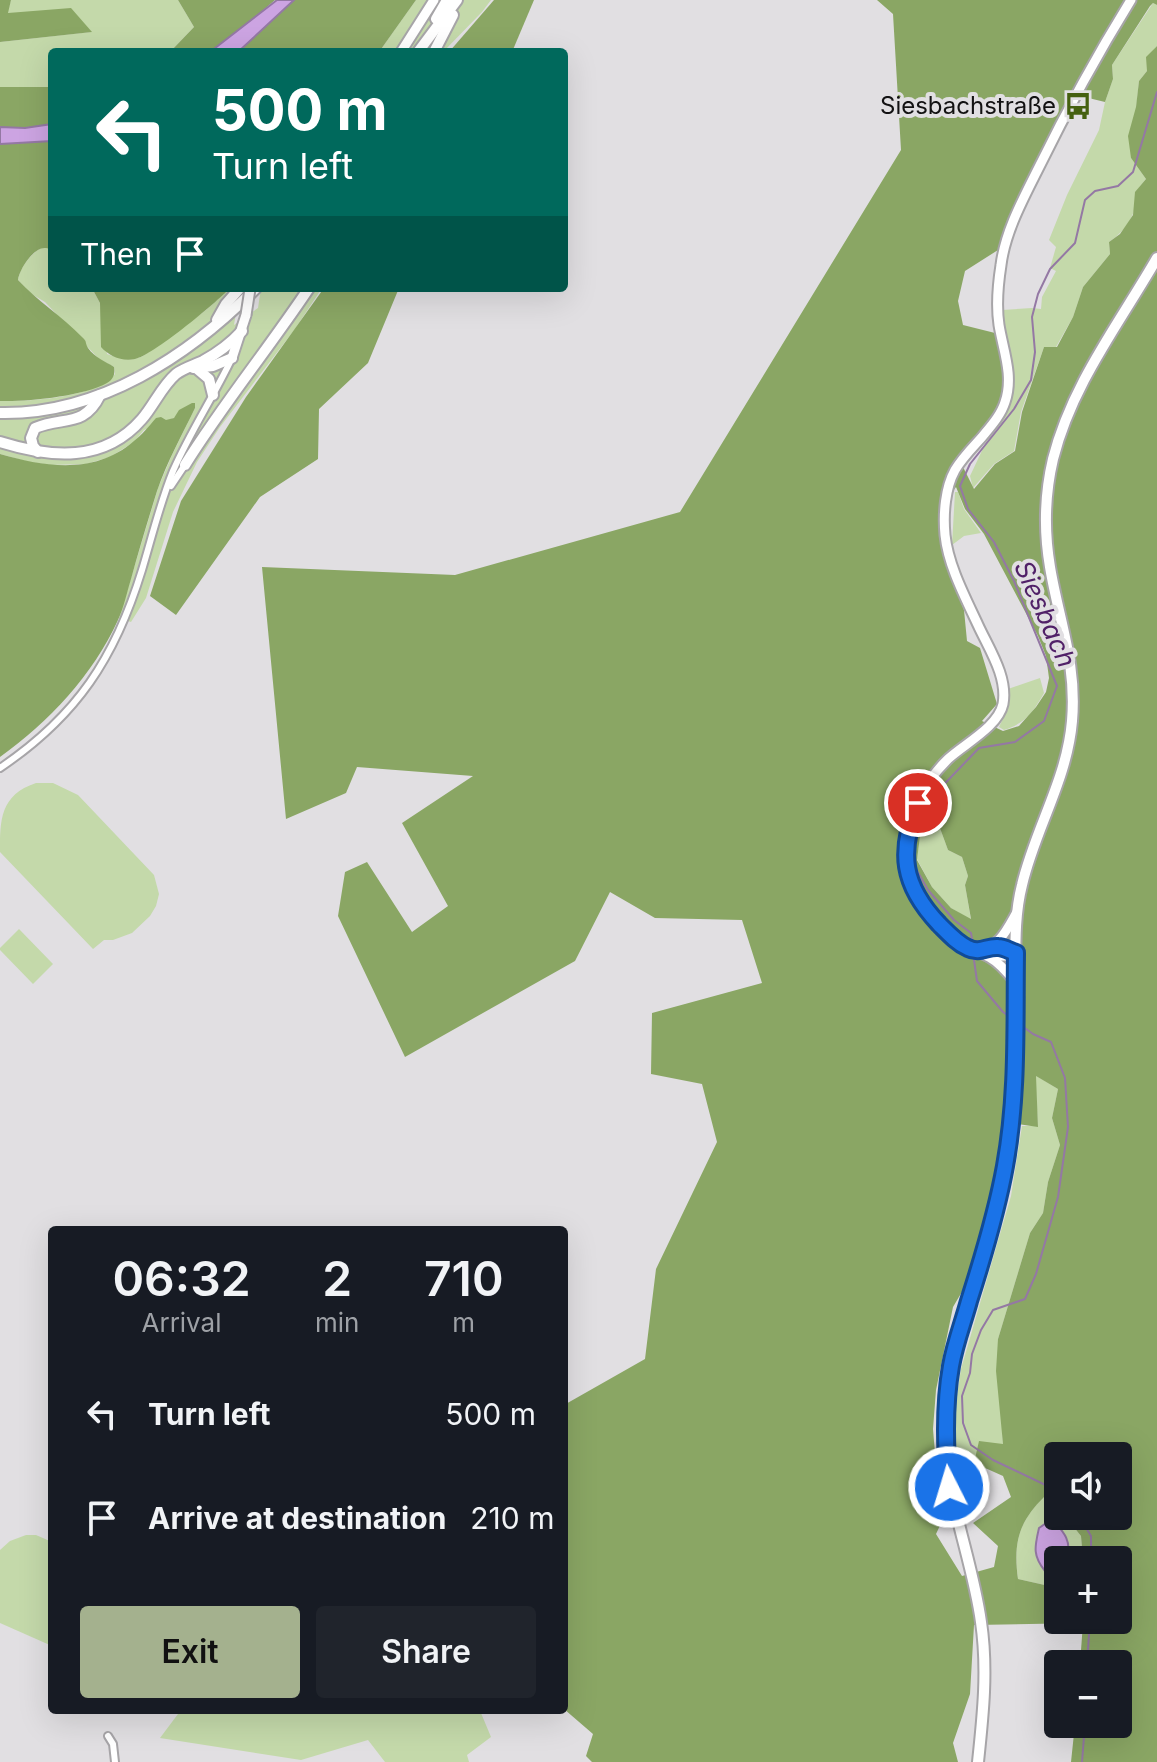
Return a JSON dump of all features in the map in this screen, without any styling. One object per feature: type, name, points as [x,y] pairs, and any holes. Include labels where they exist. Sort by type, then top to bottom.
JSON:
[{"type":"main road","points":[[419,48],[447,0]]},
{"type":"main road","points":[[420,48],[459,0]]},
{"type":"main road","points":[[436,48],[459,0]]},
{"type":"main road","points":[[978,1762],[985,1683],[984,1647],[981,1618],[949,1487],[946,1409],[957,1339],[987,1241],[1005,1165],[1013,1109],[1017,912],[1022,881],[1063,771],[1072,721],[1068,644],[1053,582],[1047,540],[1047,498],[1052,463],[1080,387],[1157,258]]},
{"type":"main road","points":[[214,326],[236,292]]},
{"type":"main road","points":[[0,413],[47,409],[100,395],[127,383],[170,359],[214,326],[252,292]]},
{"type":"main road","points":[[185,465],[306,292]]},
{"type":"main road","points":[[0,442],[64,455],[112,442],[137,425],[173,377],[219,351],[242,331]]},
{"type":"main road","points":[[191,368],[213,366],[232,358]]},
{"type":"main road","points":[[191,368],[209,379],[213,395]]},
{"type":"main road","points":[[38,452],[31,438],[35,428],[84,415],[100,395]]},
{"type":"street","points":[[404,48],[434,0]]},
{"type":"street","points":[[1015,982],[1001,966],[954,938],[923,904],[907,870],[905,854],[912,817],[931,780],[947,759],[995,720],[1003,704],[997,667],[968,604],[947,546],[947,496],[956,469],[996,419],[1006,401],[1008,375],[998,306],[999,275],[1007,239],[1077,93],[1131,0]]},
{"type":"street","points":[[0,768],[41,738],[79,698],[100,669],[120,630],[141,574],[164,496],[184,448],[232,358],[242,331],[249,292]]},
{"type":"street","points":[[164,496],[185,465]]},
{"type":"street","points":[[977,951],[993,946],[1003,936],[1017,912]]},
{"type":"street","points":[[993,946],[1016,953]]},
{"type":"street","points":[[987,956],[1016,953]]},
{"type":"street","points":[[108,1736],[113,1744],[115,1762]]},
{"type":"green space","points":[[0,0],[11,0],[8,13],[71,8],[92,32],[0,42]]},
{"type":"green space","points":[[11,0],[178,0],[194,27],[174,48],[48,48],[48,87],[0,87],[0,42],[91,32],[7,13]]},
{"type":"green space","points":[[178,0],[275,0],[215,48],[174,48],[194,27]]},
{"type":"green space","points":[[294,0],[416,0],[382,48],[242,48]]},
{"type":"green space","points":[[416,0],[491,0],[447,48],[382,48]]},
{"type":"green space","points":[[494,0],[534,0],[514,48],[452,48]]},
{"type":"green space","points":[[877,0],[1157,0],[1157,5],[1153,3],[1150,6],[1112,65],[1113,79],[1105,102],[1072,94],[998,250],[965,271],[958,301],[963,325],[995,333],[1006,378],[997,411],[960,461],[974,489],[995,464],[1015,451],[1022,412],[1044,347],[1057,347],[1073,317],[1083,287],[1110,254],[1109,242],[1120,234],[1133,215],[1135,192],[1146,179],[1131,158],[1128,136],[1139,81],[1147,71],[1146,57],[1157,46],[1157,1762],[1071,1762],[1074,1738],[1132,1738],[1132,1650],[1081,1650],[1082,1634],[1132,1634],[1132,1546],[1082,1546],[1081,1536],[1076,1530],[1132,1530],[1132,1442],[1044,1442],[1044,1497],[1023,1524],[1016,1554],[1018,1579],[1044,1585],[1044,1624],[974,1625],[970,1694],[953,1743],[958,1762],[592,1762],[586,1756],[593,1734],[568,1712],[568,1403],[645,1359],[656,1269],[717,1142],[702,1084],[651,1074],[652,1013],[762,983],[742,920],[655,918],[610,892],[575,961],[405,1057],[338,916],[345,872],[367,862],[412,932],[448,906],[402,823],[473,776],[357,767],[346,793],[286,819],[262,567],[455,575],[680,512],[901,150],[893,14]],"holes":[[[956,487],[965,509],[984,534],[1046,656],[1049,678],[1046,692],[1019,726],[1003,731],[982,721],[997,704],[980,648],[967,641],[964,610],[941,542],[939,510]],[[927,809],[937,820],[948,850],[962,857],[968,876],[965,885],[971,919],[951,908],[932,887],[917,860]],[[1036,1076],[1058,1089],[1052,1118],[1060,1145],[1048,1182],[1043,1213],[1030,1233],[998,1339],[996,1371],[1003,1444],[979,1441],[974,1463],[1003,1476],[1011,1497],[973,1523],[998,1546],[994,1567],[962,1576],[936,1534],[944,1517],[933,1429],[936,1390],[953,1307],[973,1273],[985,1229],[997,1176],[1003,1122],[1038,1127]]]},
{"type":"green space","points":[[1153,3],[1157,5],[1157,46],[1147,57],[1147,71],[1139,81],[1131,158],[1146,179],[1137,191],[1130,220],[1109,242],[1110,254],[1083,287],[1073,317],[1056,347],[1044,347],[1021,412],[1014,451],[994,464],[973,488],[970,476],[987,440],[1005,414],[1012,395],[1014,378],[1002,310],[1041,309],[1042,297],[1056,271],[1050,268],[1056,247],[1049,240],[1099,130],[1113,79],[1112,65]]},
{"type":"green space","points":[[0,87],[48,87],[48,125],[0,127]]},
{"type":"green space","points":[[48,141],[48,249],[41,248],[32,255],[18,280],[74,329],[94,354],[114,367],[111,380],[97,388],[70,395],[0,401],[0,144]]},
{"type":"green space","points":[[42,247],[48,248],[48,292],[94,292],[100,303],[107,354],[125,359],[143,356],[226,292],[239,292],[234,325],[258,308],[260,292],[319,292],[197,462],[173,512],[146,598],[131,622],[119,618],[158,488],[195,403],[174,418],[144,430],[134,442],[110,457],[86,464],[51,465],[0,454],[0,401],[44,399],[79,393],[106,382],[115,374],[114,367],[99,359],[45,302],[30,293],[18,280],[21,270]]},
{"type":"green space","points":[[94,292],[225,292],[169,339],[143,356],[130,360],[116,358],[101,347],[100,303]]},
{"type":"green space","points":[[321,292],[397,292],[368,363],[319,409],[318,459],[260,497],[176,615],[150,596],[181,501],[246,397]]},
{"type":"green space","points":[[195,403],[195,408],[161,480],[122,610],[108,640],[68,696],[36,729],[0,757],[0,454],[52,465],[103,459],[134,441],[156,418],[174,418],[179,410]]},
{"type":"green space","points":[[955,492],[958,492],[964,509],[981,533],[964,536],[952,545]]},
{"type":"green space","points":[[1040,678],[1044,693],[1032,711],[1012,727],[1004,730],[999,727],[1007,710],[1008,689]]},
{"type":"green space","points":[[36,783],[53,783],[78,795],[154,875],[159,894],[156,906],[132,933],[104,940],[93,949],[0,852],[4,810],[15,794]]},
{"type":"green space","points":[[927,808],[937,820],[948,850],[962,857],[968,876],[965,885],[971,920],[951,908],[932,887],[917,859]]},
{"type":"green space","points":[[19,929],[53,964],[33,984],[0,950]]},
{"type":"green space","points":[[1035,1075],[1058,1089],[1052,1118],[1060,1145],[1048,1182],[1043,1213],[1030,1233],[998,1339],[1003,1444],[974,1463],[987,1468],[961,1481],[953,1422],[961,1369],[1011,1196],[1022,1126],[1038,1126]]},
{"type":"green space","points":[[1044,1496],[1044,1530],[1076,1530],[1081,1536],[1082,1546],[1044,1546],[1044,1585],[1018,1579],[1017,1543],[1029,1515]]},
{"type":"green space","points":[[26,1535],[48,1540],[48,1644],[0,1623],[0,1550],[10,1541]]},
{"type":"green space","points":[[178,1714],[481,1714],[491,1737],[467,1755],[469,1762],[385,1762],[368,1740],[301,1760],[160,1738]]},
{"type":"shaded area","points":[[277,0],[294,0],[242,48],[215,48]]},
{"type":"shaded area","points":[[48,125],[48,141],[0,144],[0,127]]},
{"type":"shaded area","points":[[1044,1525],[1044,1530],[1061,1530],[1068,1546],[1044,1546],[1044,1569],[1036,1555],[1039,1528]]},
{"type":"waterway","name":"Siesbach","points":[[973,946],[971,933],[954,920],[928,890],[915,867],[911,852],[919,825],[929,800],[979,748],[1015,742],[1044,721],[1057,686],[1014,581],[994,542],[968,509],[960,486],[970,464],[1014,409],[1031,380],[1035,352],[1032,317],[1038,294],[1050,269],[1075,243],[1085,200],[1095,191],[1118,186],[1133,172],[1157,92]]},
{"type":"waterway","name":"Siesbach","points":[[973,953],[977,981],[1010,1017]]},
{"type":"waterway","name":"Siesbach","points":[[1018,1023],[1051,1042],[1065,1078],[1068,1127],[1058,1197],[1036,1274],[1025,1299],[993,1310],[981,1330],[962,1396],[963,1423],[971,1445],[993,1460],[1044,1484]]},
{"type":"waterway","name":"Siesbach","points":[[1087,1530],[1091,1546]]},
{"type":"waterway","name":"Siesbach","points":[[1088,1650],[1089,1634]]},
{"type":"waterway","name":"Siesbach","points":[[1082,1762],[1084,1738]]},
{"type":"place","name":"Siesbachstraße","points":[[1078,106]]},
{"type":"route","points":[[918,803],[905,854],[910,882],[923,904],[965,947],[977,951],[993,946],[1016,953],[1012,1118],[998,1199],[951,1365],[945,1431],[949,1487]]}]
